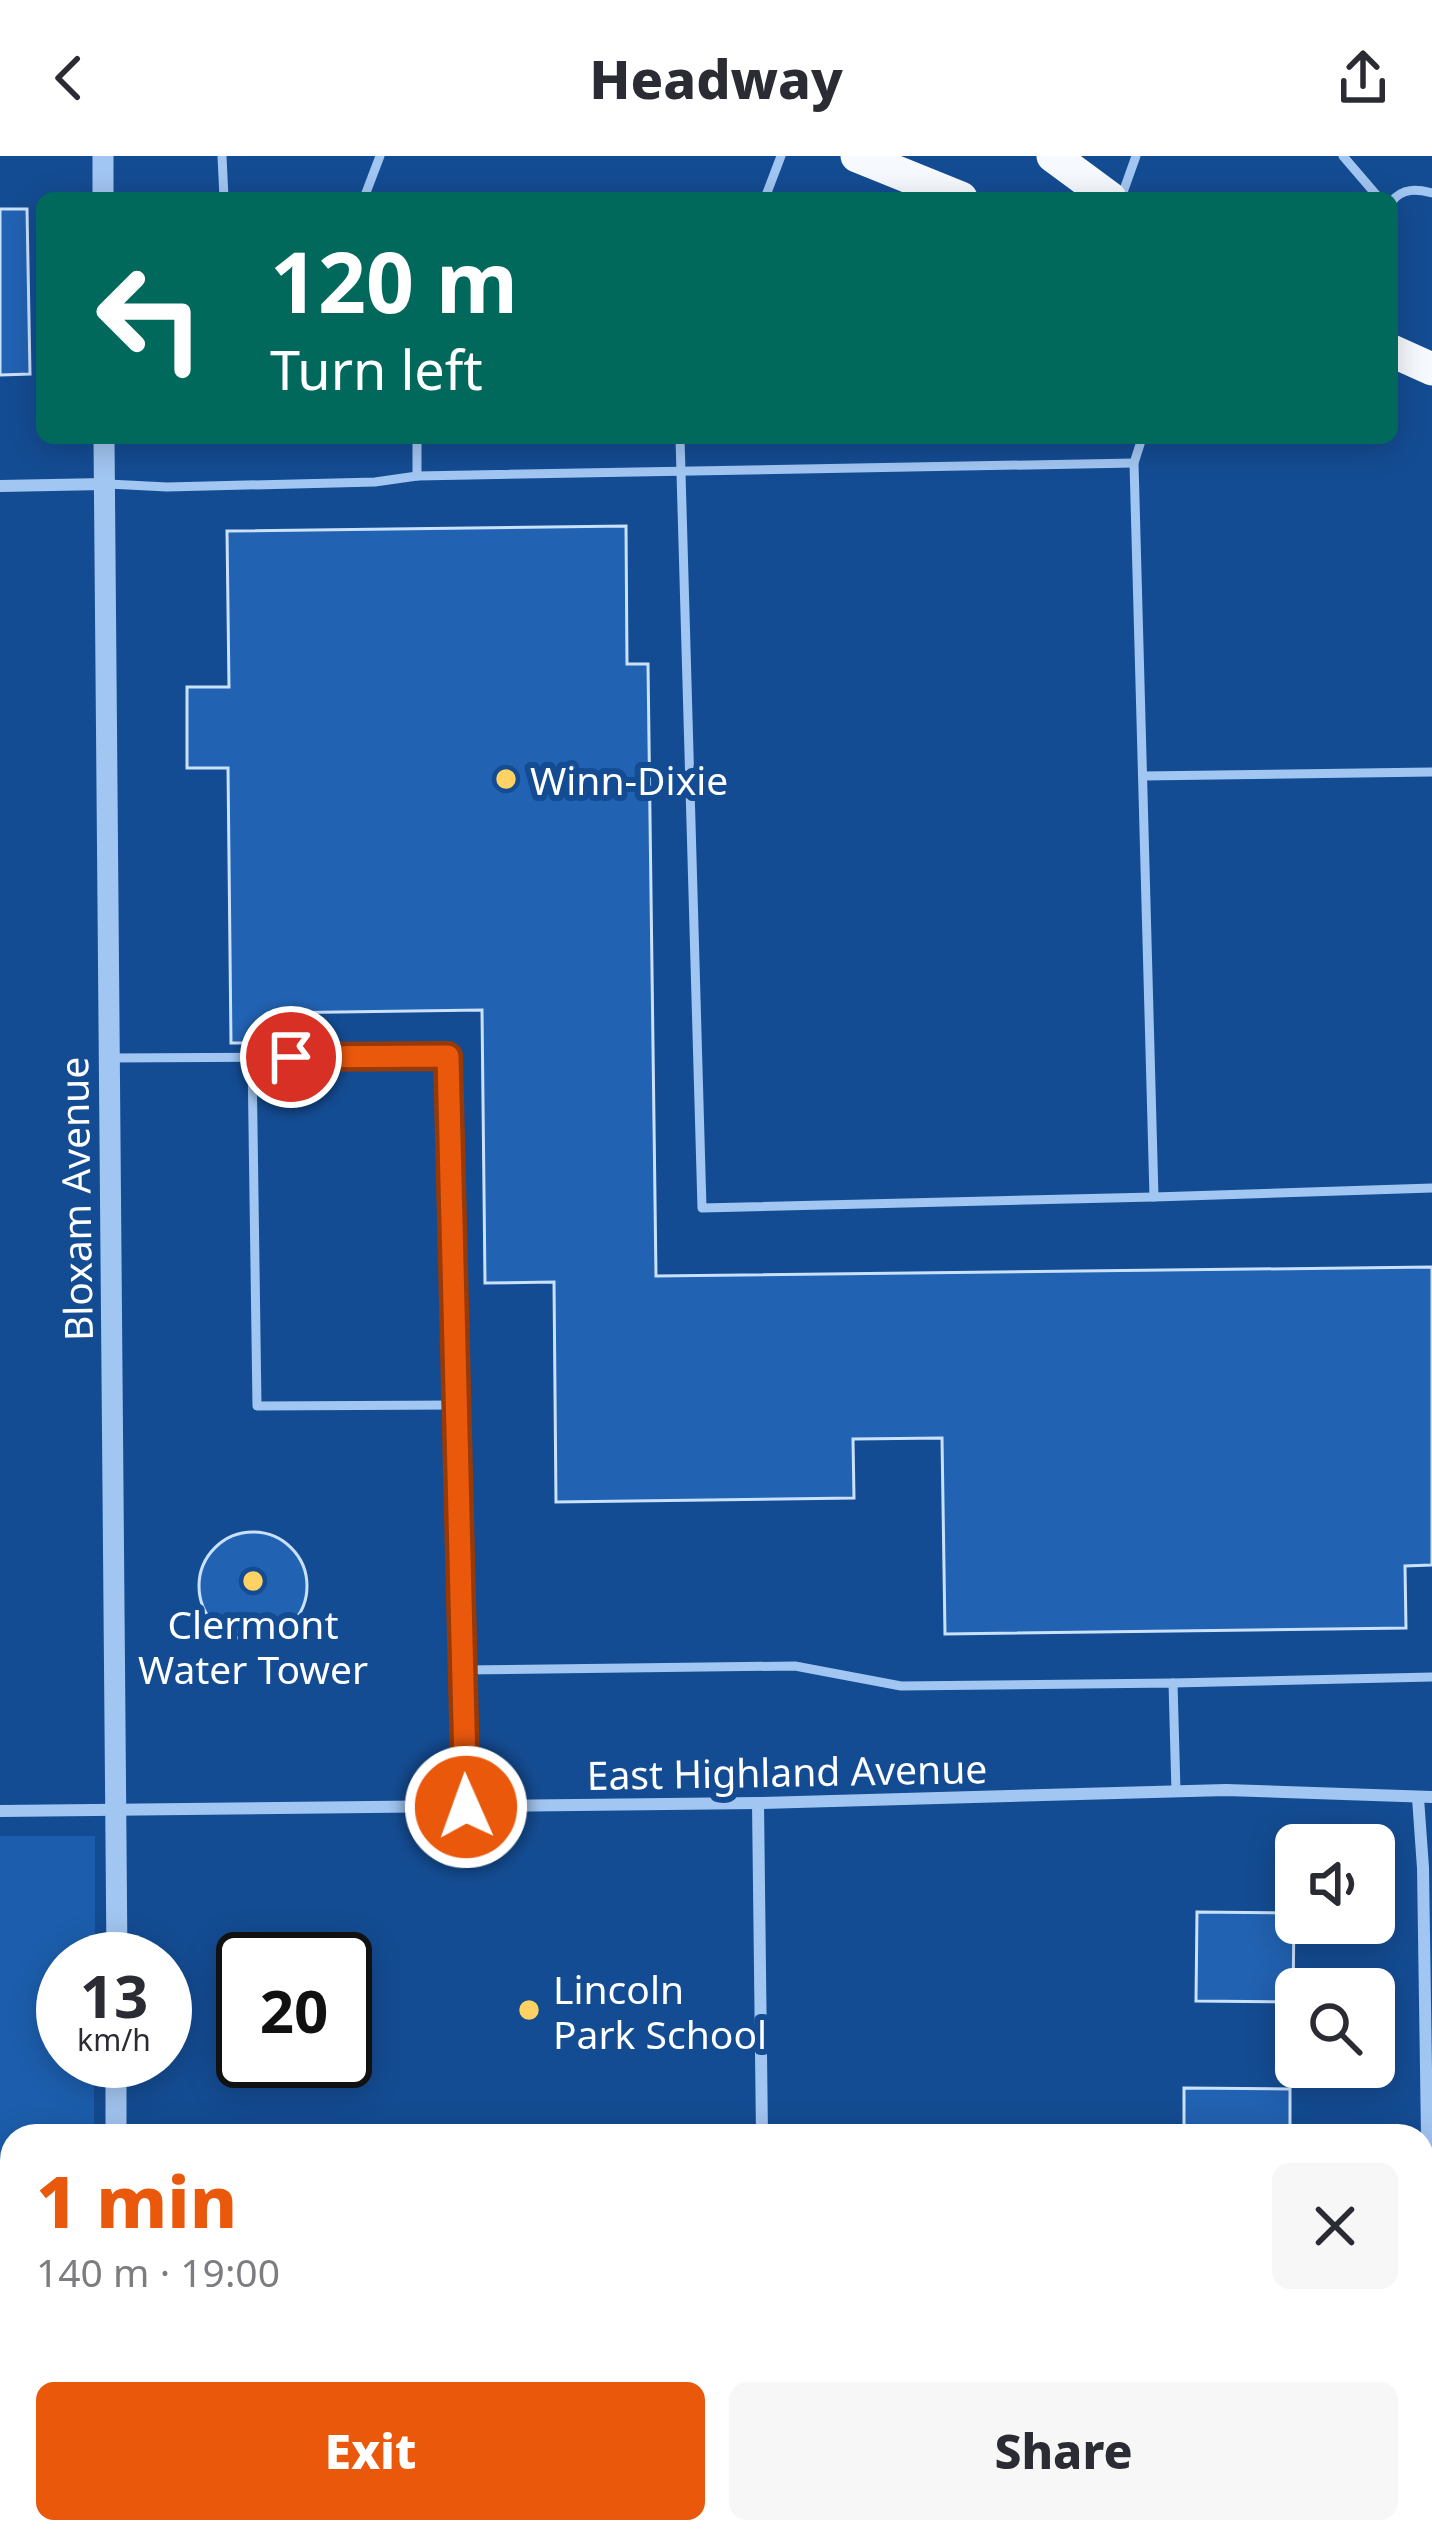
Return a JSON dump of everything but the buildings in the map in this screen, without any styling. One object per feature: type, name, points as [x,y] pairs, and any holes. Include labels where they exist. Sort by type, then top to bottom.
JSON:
[{"type":"highway","points":[[857,156],[946,192]]},
{"type":"highway","points":[[1053,156],[1102,192]]},
{"type":"highway","points":[[1398,354],[1432,370]]},
{"type":"street","points":[[103,156],[103,192]]},
{"type":"street","name":"Bloxam Avenue","points":[[104,444],[117,1932]]},
{"type":"street","points":[[0,486],[104,484]]},
{"type":"street","name":"East Highland Avenue","points":[[0,1811],[758,1803],[1226,1790],[1425,1798]]},
{"type":"street","points":[[1425,1798],[1427,2124]]},
{"type":"street","points":[[758,1803],[762,2124]]},
{"type":"street","points":[[116,2088],[116,2124]]},
{"type":"lane","points":[[222,156],[224,192]]},
{"type":"lane","points":[[366,192],[380,156]]},
{"type":"lane","points":[[767,192],[782,156]]},
{"type":"lane","points":[[1123,192],[1136,156]]},
{"type":"lane","points":[[1343,156],[1374,192]]},
{"type":"lane","points":[[1398,194],[1416,189],[1432,193]]},
{"type":"lane","points":[[417,444],[418,476]]},
{"type":"lane","points":[[680,444],[702,1208],[1432,1188]]},
{"type":"lane","points":[[1140,444],[1134,463],[1154,1198]]},
{"type":"lane","points":[[104,484],[167,487],[680,469],[1134,463]]},
{"type":"lane","points":[[1143,776],[1432,772]]},
{"type":"lane","points":[[110,1058],[448,1056],[466,1807]]},
{"type":"lane","points":[[251,1057],[257,1406],[456,1405]]},
{"type":"lane","points":[[462,1670],[796,1666],[902,1685],[1432,1677]]},
{"type":"lane","points":[[1173,1683],[1176,1792]]},
{"type":"shaded area","points":[[0,1836],[95,1836],[95,1932],[36,1932],[36,2088],[94,2088],[94,2124],[0,2124]]},
{"type":"place","name":"Winn-Dixie","points":[[506,779]]},
{"type":"place","name":"Clermont Water Tower","points":[[253,1581]]},
{"type":"place","name":"Lincoln Park School","points":[[529,2010]]},
{"type":"route","points":[[291,1057],[448,1056],[466,1807]]}]
